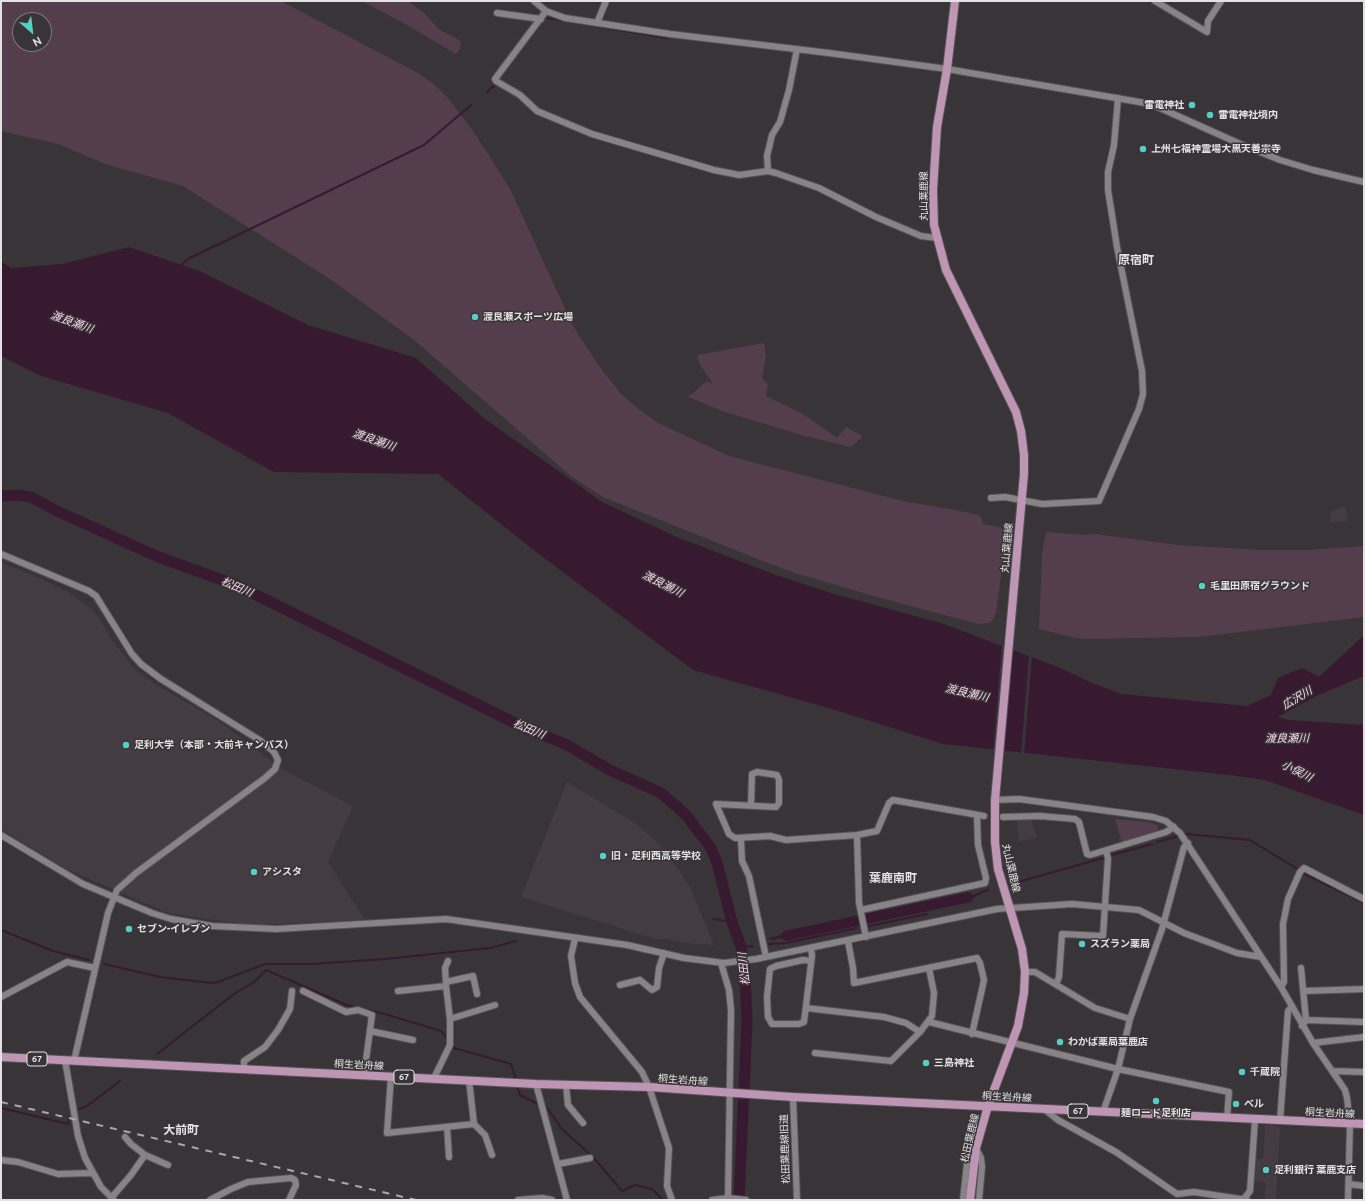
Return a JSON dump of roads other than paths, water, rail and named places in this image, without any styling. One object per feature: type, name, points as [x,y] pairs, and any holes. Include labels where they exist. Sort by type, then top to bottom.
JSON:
[{"type":"main road","name":"丸山葉鹿線","points":[[955,1],[937,127],[933,190],[934,218],[941,257],[952,284],[1002,380],[1017,416],[1023,444],[1024,470],[996,795],[996,854],[998,869],[1021,943],[1025,972],[1021,1010],[1011,1043],[988,1106]]},
{"type":"main road","name":"桐生岩舟線","points":[[1,1057],[536,1084],[649,1087],[793,1097],[1364,1124]]},
{"type":"main road","name":"松田葉鹿線","points":[[970,1200],[976,1148],[988,1106]]},
{"type":"street","points":[[534,1],[546,11],[565,18],[670,34],[946,69],[1156,105],[1238,143],[1280,160],[1313,170],[1364,182]]},
{"type":"street","points":[[598,23],[606,1]]},
{"type":"street","points":[[1155,1],[1207,32],[1208,21],[1221,1]]},
{"type":"street","points":[[546,11],[495,78],[496,81],[520,95],[532,108],[592,134],[714,170],[739,175],[768,171],[819,188],[876,217],[921,236],[937,238]]},
{"type":"street","points":[[497,13],[540,19]]},
{"type":"street","points":[[768,171],[767,156],[772,136],[780,122],[789,90],[797,49]]},
{"type":"street","points":[[991,498],[999,496],[1021,503],[1042,504],[1099,502],[1139,409],[1143,394],[1142,370],[1117,247],[1108,190],[1108,172],[1114,145],[1118,98]]},
{"type":"street","points":[[1,554],[89,591],[96,596],[132,654],[141,664],[261,741],[274,752],[278,760],[278,764],[271,773],[136,872],[121,885],[114,897],[94,968],[74,1061]]},
{"type":"street","points":[[751,805],[752,774],[757,772],[777,775],[779,780],[779,803],[776,807],[716,804],[729,834],[735,838],[741,839],[770,836],[786,840],[857,835],[876,831],[889,803],[894,800],[981,816],[978,845],[986,878],[985,883],[981,886],[861,912]]},
{"type":"street","points":[[996,795],[1166,821],[1174,827],[1188,843],[1282,987],[1292,1006],[1304,1023],[1313,1043],[1332,1071],[1347,1098],[1350,1124],[1348,1200]]},
{"type":"street","points":[[1003,817],[1040,816],[1075,819],[1079,822],[1087,854],[1090,855],[1166,832],[1174,827]]},
{"type":"street","points":[[1,835],[62,873],[114,897],[171,919],[212,926],[283,929],[416,919],[446,919],[575,939],[628,945],[684,958],[723,963],[756,959],[1010,908],[1072,904],[1139,910],[1164,924],[1237,953],[1261,957]]},
{"type":"street","points":[[857,835],[861,912],[866,937]]},
{"type":"street","points":[[741,839],[742,860],[749,876],[766,957]]},
{"type":"street","points":[[1103,1112],[1118,1069],[1130,1019],[1164,924],[1184,847],[1188,843]]},
{"type":"street","points":[[1056,984],[1059,978],[1062,934],[1103,936],[1108,858],[1106,851]]},
{"type":"street","points":[[1282,987],[1284,982],[1283,924],[1288,899],[1297,876],[1304,868],[1364,899]]},
{"type":"street","points":[[575,939],[571,956],[575,983],[580,997],[642,1072],[649,1087],[669,1148],[667,1186],[668,1194],[672,1200]]},
{"type":"street","points":[[848,941],[854,983],[974,958],[979,960],[984,980],[972,1034]]},
{"type":"street","points":[[811,948],[811,961],[804,1022],[802,1024],[772,1024],[768,1017],[767,997],[769,971],[776,966],[803,960],[811,961]]},
{"type":"street","points":[[620,985],[640,980],[652,990],[657,987],[659,968],[664,953]]},
{"type":"street","points":[[434,1078],[450,1045],[450,1019],[445,968],[448,961]]},
{"type":"street","points":[[1,997],[67,962],[94,968]]},
{"type":"street","points":[[723,963],[729,990],[731,1010],[732,1093],[730,1198]]},
{"type":"street","points":[[815,1053],[844,1055],[889,1062],[894,1060],[929,1022],[932,1016],[934,993],[929,968]]},
{"type":"street","points":[[1301,968],[1304,991],[1304,1023]]},
{"type":"street","points":[[1025,972],[1035,972],[1096,1008],[1130,1019]]},
{"type":"street","points":[[398,991],[446,984],[473,976],[477,994]]},
{"type":"street","points":[[1304,991],[1364,990]]},
{"type":"street","points":[[244,1069],[244,1061],[265,1047],[278,1030],[290,1009],[292,991]]},
{"type":"street","points":[[303,991],[346,1012],[358,1010],[372,1015],[364,1075]]},
{"type":"street","points":[[450,1019],[495,1005]]},
{"type":"street","points":[[1280,1121],[1288,1011],[1292,1006]]},
{"type":"street","points":[[806,1008],[884,1017],[906,1023],[920,1032]]},
{"type":"street","points":[[929,1022],[972,1034],[1118,1069],[1229,1092],[1228,1118]]},
{"type":"street","points":[[1304,1023],[1364,1022]]},
{"type":"street","points":[[370,1031],[413,1040]]},
{"type":"street","points":[[1313,1043],[1364,1037]]},
{"type":"street","points":[[65,1060],[78,1136],[92,1173],[101,1187],[113,1198],[132,1175],[145,1155]]},
{"type":"street","points":[[1332,1071],[1364,1072]]},
{"type":"street","points":[[391,1076],[387,1133],[474,1124]]},
{"type":"street","points":[[469,1080],[474,1124],[485,1135],[492,1155]]},
{"type":"street","points":[[536,1084],[567,1200]]},
{"type":"street","points":[[566,1085],[568,1105],[583,1123]]},
{"type":"street","name":"松田葉鹿線旧道","points":[[793,1097],[797,1200]]},
{"type":"street","points":[[1044,1109],[1058,1120],[1116,1152],[1177,1194],[1194,1192],[1244,1200],[1250,1191],[1255,1120]]},
{"type":"street","points":[[447,1127],[448,1157]]},
{"type":"street","points":[[125,1137],[145,1155],[168,1165]]},
{"type":"street","points":[[963,1200],[968,1157],[976,1148],[981,1158],[982,1167],[979,1200]]},
{"type":"street","points":[[558,1164],[590,1158]]},
{"type":"street","points":[[1,1160],[18,1162],[58,1174],[92,1173]]},
{"type":"street","points":[[210,1200],[248,1182],[291,1178],[295,1180],[296,1185],[289,1200]]},
{"type":"street","points":[[1349,1184],[1364,1186]]},
{"type":"street","points":[[518,1200],[542,1198],[552,1200]]},
{"type":"street","points":[[712,1200],[730,1198],[746,1200]]},
{"type":"water","points":[[129,247],[202,272],[308,325],[416,358],[485,419],[602,502],[677,537],[776,575],[831,593],[941,623],[1058,667],[1092,683],[1122,694],[1247,706],[1271,695],[1278,678],[1302,668],[1319,677],[1364,635],[1364,676],[1318,695],[1278,717],[1288,720],[1364,725],[1364,815],[1265,780],[943,744],[832,709],[693,670],[531,548],[438,474],[274,472],[168,413],[41,376],[1,356],[1,261],[11,268],[62,264]]},
{"type":"water","points":[[969,892],[975,896],[971,902],[786,941],[781,938],[772,940],[769,938],[781,935],[784,931]]},
{"type":"waterway","points":[[548,18],[666,38]]},
{"type":"waterway","points":[[487,92],[495,85]]},
{"type":"waterway","points":[[180,266],[188,259],[424,145],[471,105]]},
{"type":"waterway","name":"松田川","points":[[1,496],[18,495],[31,497],[55,510],[156,556],[236,585],[517,724],[567,745],[610,770],[661,793],[686,815],[711,848],[717,863],[732,922],[741,947],[745,975],[747,1022],[739,1200]]},
{"type":"waterway","points":[[1186,834],[1250,840],[1299,870]]},
{"type":"waterway","points":[[1157,842],[1178,836]]},
{"type":"waterway","points":[[1112,855],[1152,844]]},
{"type":"waterway","points":[[1018,882],[1103,858]]},
{"type":"waterway","points":[[1303,873],[1364,903]]},
{"type":"waterway","points":[[973,896],[988,890]]},
{"type":"waterway","points":[[869,926],[927,914]]},
{"type":"waterway","points":[[713,919],[732,922]]},
{"type":"waterway","points":[[769,944],[786,943],[857,928]]},
{"type":"waterway","points":[[1,930],[53,951],[89,960]]},
{"type":"waterway","points":[[104,964],[160,977],[211,983],[218,982],[265,964],[312,964],[385,959],[490,948],[516,941]]},
{"type":"waterway","points":[[741,947],[753,946]]},
{"type":"waterway","points":[[157,1054],[234,994],[254,982],[266,970],[357,1008]]},
{"type":"waterway","points":[[363,1009],[441,1031],[448,1040]]},
{"type":"waterway","points":[[452,1045],[454,1048],[511,1064],[516,1080]]},
{"type":"waterway","points":[[79,1109],[87,1106],[120,1081]]},
{"type":"waterway","points":[[517,1086],[520,1095],[540,1105]]},
{"type":"waterway","points":[[544,1107],[548,1109],[561,1128],[594,1158],[622,1191],[635,1185],[652,1189],[663,1200]]},
{"type":"waterway","points":[[1,1108],[68,1124],[72,1113]]},
{"type":"railway","points":[[1,1102],[416,1200]]},
{"type":"place","name":"雷電神社","points":[[1192,105]]},
{"type":"place","name":"雷電神社境内","points":[[1210,115]]},
{"type":"place","name":"上州七福神霊場大黒天善宗寺","points":[[1143,149]]},
{"type":"place","name":"渡良瀬スポーツ広場","points":[[475,317]]},
{"type":"place","name":"毛里田原宿グラウンド","points":[[1202,586]]},
{"type":"place","name":"足利大学（本部・大前キャンパス）","points":[[126,745]]},
{"type":"place","name":"旧・足利西高等学校","points":[[603,856]]},
{"type":"place","name":"アシスタ","points":[[254,872]]},
{"type":"place","name":"セブン-イレブン","points":[[129,929]]},
{"type":"place","name":"スズラン薬局","points":[[1082,944]]},
{"type":"place","name":"わかば薬局葉鹿店","points":[[1060,1042]]},
{"type":"place","name":"三島神社","points":[[926,1063]]},
{"type":"place","name":"千蔵院","points":[[1242,1072]]},
{"type":"place","name":"麺ロード足利店","points":[[1156,1101]]},
{"type":"place","name":"ベル","points":[[1236,1104]]},
{"type":"place","name":"足利銀行 葉鹿支店","points":[[1266,1170]]},
{"type":"district","name":"原宿町","points":[[1136,260]]},
{"type":"district","name":"葉鹿南町","points":[[893,878]]},
{"type":"district","name":"大前町","points":[[181,1130]]},
{"type":"water label","name":"渡良瀬川","points":[[72,322]]},
{"type":"water label","name":"渡良瀬川","points":[[374,440]]},
{"type":"water label","name":"渡良瀬川","points":[[663,584]]},
{"type":"water label","name":"渡良瀬川","points":[[967,693]]},
{"type":"water label","name":"広沢川","points":[[1297,698]]},
{"type":"water label","name":"渡良瀬川","points":[[1287,738]]},
{"type":"water label","name":"小俣川","points":[[1297,771]]}]
